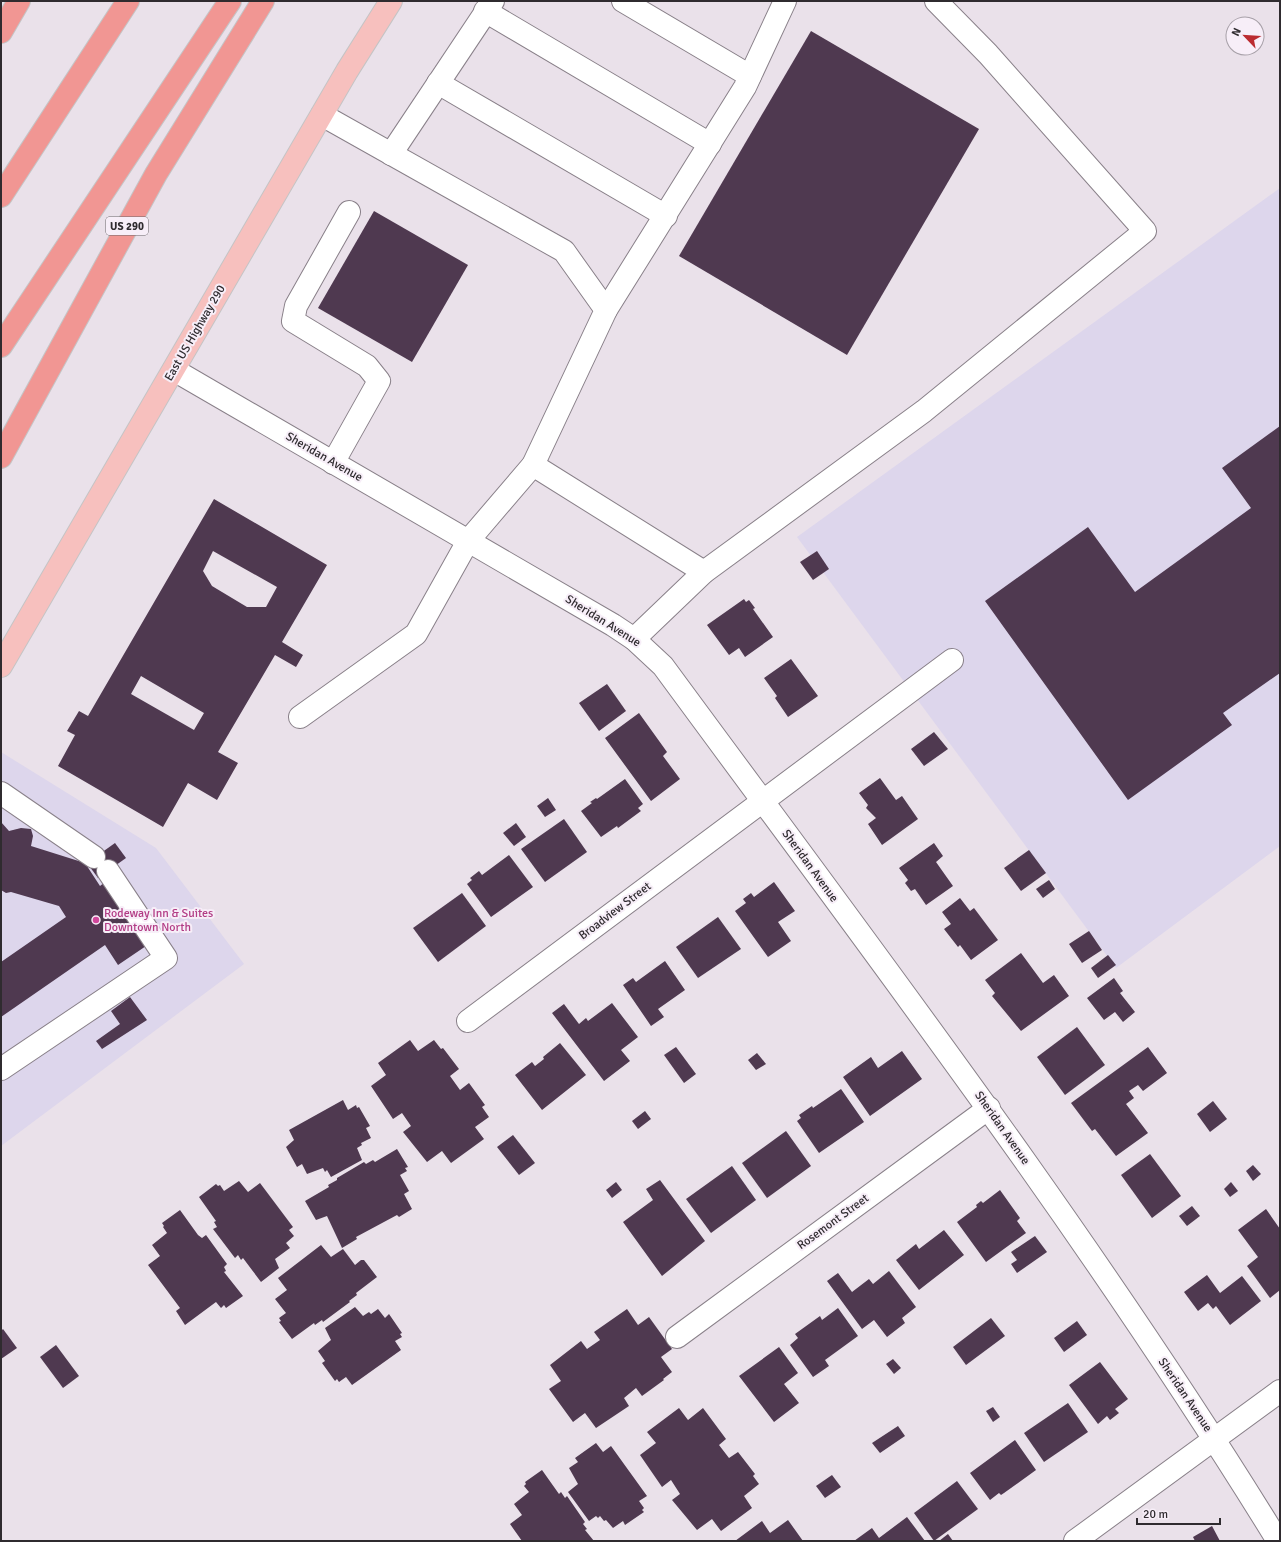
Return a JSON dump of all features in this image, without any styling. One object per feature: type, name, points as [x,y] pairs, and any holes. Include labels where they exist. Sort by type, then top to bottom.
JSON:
[{"type":"highway","points":[[1,32],[19,1]]},
{"type":"highway","points":[[1,196],[128,1]]},
{"type":"highway","points":[[1,346],[230,1]]},
{"type":"highway","name":"US 290","points":[[1,457],[156,174],[263,1]]},
{"type":"main road","name":"East US Highway 290","points":[[1,666],[322,115],[391,1]]},
{"type":"street","points":[[623,1],[750,76]]},
{"type":"street","points":[[300,718],[416,634],[468,541],[533,465],[606,310],[666,216],[750,76],[785,1]]},
{"type":"street","points":[[634,639],[704,572],[924,410],[1145,231],[988,54],[936,1]]},
{"type":"street","points":[[391,154],[489,6],[710,144]]},
{"type":"street","points":[[438,83],[666,216]]},
{"type":"street","points":[[322,115],[564,251],[606,310]]},
{"type":"street","points":[[334,463],[379,381],[367,366],[293,321],[296,306],[349,212]]},
{"type":"street","name":"Sheridan Avenue","points":[[174,370],[634,639],[663,666],[989,1108],[1215,1439],[1278,1541]]},
{"type":"street","points":[[533,465],[704,572]]},
{"type":"street","name":"Broadview Street","points":[[468,1021],[952,660]]},
{"type":"street","points":[[1,793],[101,864],[166,958],[1,1069]]},
{"type":"street","name":"Rosemont Street","points":[[677,1337],[989,1108]]},
{"type":"street","points":[[1075,1541],[1280,1391]]},
{"type":"shaded area","points":[[1280,188],[1280,846],[1116,968],[797,537]]},
{"type":"shaded area","points":[[1,752],[156,848],[244,964],[1,1146]]},
{"type":"building","points":[[811,31],[979,129],[847,355],[679,256]]},
{"type":"building","points":[[374,211],[468,265],[412,362],[318,308]]},
{"type":"building","points":[[1280,426],[1280,673],[1223,713],[1232,725],[1128,800],[985,601],[1088,527],[1135,592],[1251,508],[1222,468]]},
{"type":"building","points":[[214,499],[327,565],[282,642],[303,655],[296,667],[275,655],[218,752],[238,763],[217,800],[188,783],[163,827],[58,766],[75,735],[67,731],[79,711],[88,716]],"holes":[[[213,551],[277,587],[266,607],[247,607],[212,586],[203,571]],[[141,676],[204,713],[194,730],[131,694]]]},
{"type":"building","points":[[817,551],[829,569],[813,580],[800,562]]},
{"type":"building","points":[[744,599],[746,602],[749,600],[755,608],[753,609],[773,637],[745,657],[739,648],[729,655],[707,625]]},
{"type":"building","points":[[791,659],[818,696],[788,717],[775,698],[777,696],[764,678]]},
{"type":"building","points":[[607,684],[626,711],[599,731],[579,703]]},
{"type":"building","points":[[639,713],[667,752],[663,756],[680,779],[651,801],[605,738]]},
{"type":"building","points":[[934,732],[948,749],[924,766],[911,749]]},
{"type":"building","points":[[880,778],[896,800],[902,796],[918,819],[882,845],[868,824],[876,818],[866,808],[868,805],[859,793]]},
{"type":"building","points":[[625,779],[643,804],[638,808],[641,811],[618,828],[617,826],[601,837],[581,811],[592,803],[590,802],[596,798],[597,799]]},
{"type":"building","points":[[548,798],[556,810],[545,817],[537,806]]},
{"type":"building","points":[[564,819],[587,852],[545,882],[521,849]]},
{"type":"building","name":"Rodeway Inn & Suites Downtown North","points":[[1,822],[9,831],[21,828],[31,829],[33,836],[31,846],[85,863],[100,886],[105,882],[146,946],[118,965],[105,945],[1,1017],[1,962],[66,917],[59,906],[11,892],[6,893],[1,890]]},
{"type":"building","points":[[516,823],[526,837],[514,846],[503,833]]},
{"type":"building","points":[[115,843],[126,858],[98,878],[87,863]]},
{"type":"building","points":[[934,843],[943,856],[936,862],[953,886],[926,905],[915,889],[911,891],[905,883],[908,880],[899,868]]},
{"type":"building","points":[[1029,850],[1046,873],[1021,891],[1004,868]]},
{"type":"building","points":[[509,855],[533,887],[491,917],[467,884],[472,880],[470,878],[479,871],[482,875]]},
{"type":"building","points":[[1049,880],[1055,889],[1043,898],[1036,889]]},
{"type":"building","points":[[774,882],[795,911],[778,922],[791,941],[768,957],[735,911],[746,903],[743,899],[751,893],[754,897]]},
{"type":"building","points":[[462,893],[486,926],[438,962],[413,928]]},
{"type":"building","points":[[960,898],[970,911],[974,908],[998,940],[971,960],[960,945],[958,947],[944,929],[951,924],[942,912]]},
{"type":"building","points":[[718,917],[741,949],[698,978],[676,947]]},
{"type":"building","points":[[1089,931],[1102,950],[1082,963],[1069,944]]},
{"type":"building","points":[[1021,953],[1043,983],[1054,975],[1069,996],[1021,1031],[992,996],[995,993],[985,980]]},
{"type":"building","points":[[1108,955],[1116,965],[1098,978],[1091,968]]},
{"type":"building","points":[[665,961],[685,990],[658,1009],[664,1017],[651,1026],[623,985],[633,978],[636,982]]},
{"type":"building","points":[[1114,978],[1123,991],[1120,993],[1135,1012],[1123,1022],[1115,1012],[1104,1020],[1087,998]]},
{"type":"building","points":[[130,997],[147,1020],[102,1049],[96,1041],[120,1024],[111,1011]]},
{"type":"building","points":[[612,1003],[638,1037],[621,1050],[630,1061],[604,1081],[552,1013],[564,1004],[579,1024],[586,1018],[588,1021]]},
{"type":"building","points":[[1077,1027],[1105,1065],[1065,1095],[1037,1057]]},
{"type":"building","points":[[410,1040],[418,1051],[434,1040],[441,1049],[443,1048],[459,1069],[450,1076],[460,1090],[469,1083],[485,1105],[482,1107],[489,1117],[475,1127],[484,1139],[451,1163],[442,1151],[427,1162],[403,1132],[411,1126],[402,1113],[393,1119],[371,1086],[386,1075],[378,1063]]},
{"type":"building","points":[[560,1043],[586,1075],[542,1110],[515,1075],[532,1062],[535,1066],[544,1059],[543,1057]]},
{"type":"building","points":[[676,1047],[696,1074],[684,1083],[664,1055]]},
{"type":"building","points":[[1148,1047],[1167,1073],[1143,1091],[1138,1085],[1129,1091],[1134,1098],[1126,1104],[1148,1133],[1116,1156],[1095,1129],[1092,1131],[1071,1103]]},
{"type":"building","points":[[902,1051],[922,1079],[870,1116],[843,1077],[871,1057],[878,1068]]},
{"type":"building","points":[[757,1053],[766,1064],[756,1070],[748,1060]]},
{"type":"building","points":[[841,1089],[864,1122],[819,1153],[797,1121],[801,1118],[799,1115],[812,1106],[813,1108]]},
{"type":"building","points":[[343,1100],[348,1110],[356,1105],[357,1108],[359,1107],[370,1126],[366,1128],[371,1138],[361,1143],[362,1145],[357,1148],[362,1160],[331,1177],[327,1170],[325,1172],[323,1168],[307,1174],[302,1164],[297,1167],[286,1147],[294,1140],[289,1130]]},
{"type":"building","points":[[1213,1101],[1227,1119],[1210,1132],[1197,1114]]},
{"type":"building","points":[[645,1111],[651,1119],[638,1129],[632,1121]]},
{"type":"building","points":[[786,1131],[811,1166],[767,1198],[742,1163]]},
{"type":"building","points":[[513,1135],[535,1163],[519,1175],[497,1147]]},
{"type":"building","points":[[397,1149],[408,1167],[405,1168],[407,1171],[400,1175],[409,1191],[404,1194],[412,1209],[399,1217],[397,1215],[356,1237],[357,1239],[342,1248],[327,1216],[316,1220],[305,1201],[329,1187],[328,1185],[337,1180],[337,1178],[364,1162],[366,1164],[373,1160],[375,1162]]},
{"type":"building","points":[[1150,1154],[1181,1196],[1152,1218],[1121,1175]]},
{"type":"building","points":[[1253,1165],[1261,1174],[1253,1181],[1246,1171]]},
{"type":"building","points":[[732,1166],[756,1200],[711,1233],[686,1199]]},
{"type":"building","points":[[660,1180],[705,1241],[662,1276],[623,1222],[653,1200],[646,1189]]},
{"type":"building","points":[[239,1181],[248,1192],[260,1183],[293,1227],[289,1230],[294,1236],[286,1243],[290,1248],[275,1259],[279,1268],[261,1282],[243,1258],[241,1260],[238,1255],[235,1258],[213,1229],[217,1227],[214,1222],[216,1221],[199,1197],[216,1184],[218,1186],[220,1185],[224,1191]]},
{"type":"building","points":[[616,1182],[622,1190],[612,1198],[606,1190]]},
{"type":"building","points":[[1231,1182],[1238,1191],[1230,1197],[1224,1189]]},
{"type":"building","points":[[1000,1190],[1020,1218],[1017,1221],[1026,1233],[986,1262],[957,1222],[977,1207],[976,1205],[981,1201],[983,1203]]},
{"type":"building","points":[[1192,1206],[1200,1216],[1187,1226],[1179,1216]]},
{"type":"building","points":[[1266,1209],[1280,1229],[1280,1290],[1270,1298],[1247,1266],[1258,1257],[1238,1230]]},
{"type":"building","points":[[180,1210],[198,1235],[202,1238],[206,1235],[227,1264],[224,1267],[226,1271],[224,1272],[243,1296],[226,1308],[224,1305],[221,1308],[216,1302],[185,1325],[176,1311],[180,1308],[148,1265],[160,1256],[152,1245],[167,1233],[162,1223]]},
{"type":"building","points":[[944,1230],[964,1255],[919,1290],[896,1260],[916,1244],[919,1249]]},
{"type":"building","points":[[1035,1236],[1047,1252],[1017,1273],[1011,1264],[1017,1260],[1011,1252]]},
{"type":"building","points":[[321,1245],[331,1257],[343,1249],[355,1265],[361,1260],[364,1260],[377,1277],[356,1293],[357,1295],[349,1301],[350,1302],[323,1322],[322,1320],[315,1325],[314,1323],[292,1339],[279,1322],[281,1321],[279,1318],[286,1313],[275,1299],[287,1290],[278,1278]]},
{"type":"building","points":[[889,1271],[916,1307],[902,1318],[905,1323],[887,1337],[874,1320],[862,1329],[827,1281],[838,1273],[852,1292],[869,1279],[873,1284]]},
{"type":"building","points":[[1207,1275],[1220,1293],[1242,1276],[1261,1301],[1230,1325],[1216,1306],[1213,1309],[1208,1303],[1198,1311],[1184,1292]]},
{"type":"building","points":[[355,1307],[363,1316],[369,1312],[371,1314],[378,1309],[385,1318],[389,1314],[402,1333],[400,1334],[402,1337],[395,1341],[401,1350],[352,1385],[346,1377],[339,1382],[337,1379],[335,1381],[322,1363],[325,1361],[318,1351],[331,1340],[325,1328]]},
{"type":"building","points":[[838,1308],[858,1336],[825,1360],[829,1366],[813,1377],[790,1345],[798,1338],[795,1334],[820,1316],[822,1320]]},
{"type":"building","points":[[627,1309],[638,1325],[649,1317],[672,1349],[661,1357],[672,1372],[663,1379],[664,1380],[642,1396],[636,1388],[624,1398],[629,1406],[596,1428],[585,1413],[573,1422],[549,1389],[561,1381],[550,1365],[581,1341],[587,1349],[600,1340],[594,1332]]},
{"type":"building","points":[[991,1318],[1005,1336],[966,1365],[953,1347]]},
{"type":"building","points":[[1077,1321],[1087,1335],[1064,1352],[1054,1338]]},
{"type":"building","points":[[3,1329],[17,1348],[1,1359],[1,1331]]},
{"type":"building","points":[[56,1345],[79,1376],[63,1388],[40,1357]]},
{"type":"building","points":[[779,1347],[798,1373],[784,1384],[799,1403],[774,1422],[739,1376]]},
{"type":"building","points":[[893,1359],[901,1368],[894,1374],[886,1364]]},
{"type":"building","points":[[1100,1362],[1128,1399],[1115,1409],[1119,1413],[1110,1420],[1107,1416],[1098,1424],[1069,1385]]},
{"type":"building","points":[[1068,1403],[1088,1432],[1044,1462],[1024,1433]]},
{"type":"building","points":[[993,1407],[1000,1417],[993,1422],[986,1411]]},
{"type":"building","points":[[679,1408],[688,1420],[703,1408],[726,1439],[719,1445],[729,1458],[738,1452],[755,1474],[753,1476],[759,1484],[744,1496],[752,1508],[721,1531],[712,1519],[697,1530],[672,1500],[680,1494],[671,1480],[662,1487],[640,1455],[656,1443],[647,1432]]},
{"type":"building","points":[[898,1426],[905,1436],[880,1453],[872,1443]]},
{"type":"building","points":[[1015,1440],[1036,1470],[1001,1495],[999,1493],[990,1500],[970,1473]]},
{"type":"building","points":[[596,1443],[603,1452],[611,1446],[647,1496],[639,1501],[644,1508],[642,1510],[644,1512],[625,1525],[623,1521],[613,1528],[600,1516],[598,1518],[596,1516],[589,1521],[568,1492],[578,1484],[569,1468],[578,1462],[575,1458]]},
{"type":"building","points":[[542,1470],[559,1494],[561,1492],[565,1498],[567,1496],[585,1522],[583,1524],[587,1529],[585,1530],[594,1541],[522,1541],[510,1524],[522,1515],[514,1504],[529,1492],[524,1486],[526,1484],[525,1482]]},
{"type":"building","points":[[832,1475],[841,1487],[825,1498],[816,1486]]},
{"type":"building","points":[[957,1481],[978,1509],[934,1541],[914,1513]]},
{"type":"building","points":[[907,1517],[925,1541],[854,1541],[872,1528],[879,1538]]},
{"type":"building","points":[[788,1520],[803,1541],[735,1541],[762,1521],[770,1533]]},
{"type":"building","points":[[1212,1526],[1220,1541],[1195,1541],[1193,1537]]},
{"type":"building","points":[[948,1534],[953,1541],[939,1541]]},
{"type":"place","name":"Rodeway Inn & Suites Downtown North","points":[[96,920]]}]
